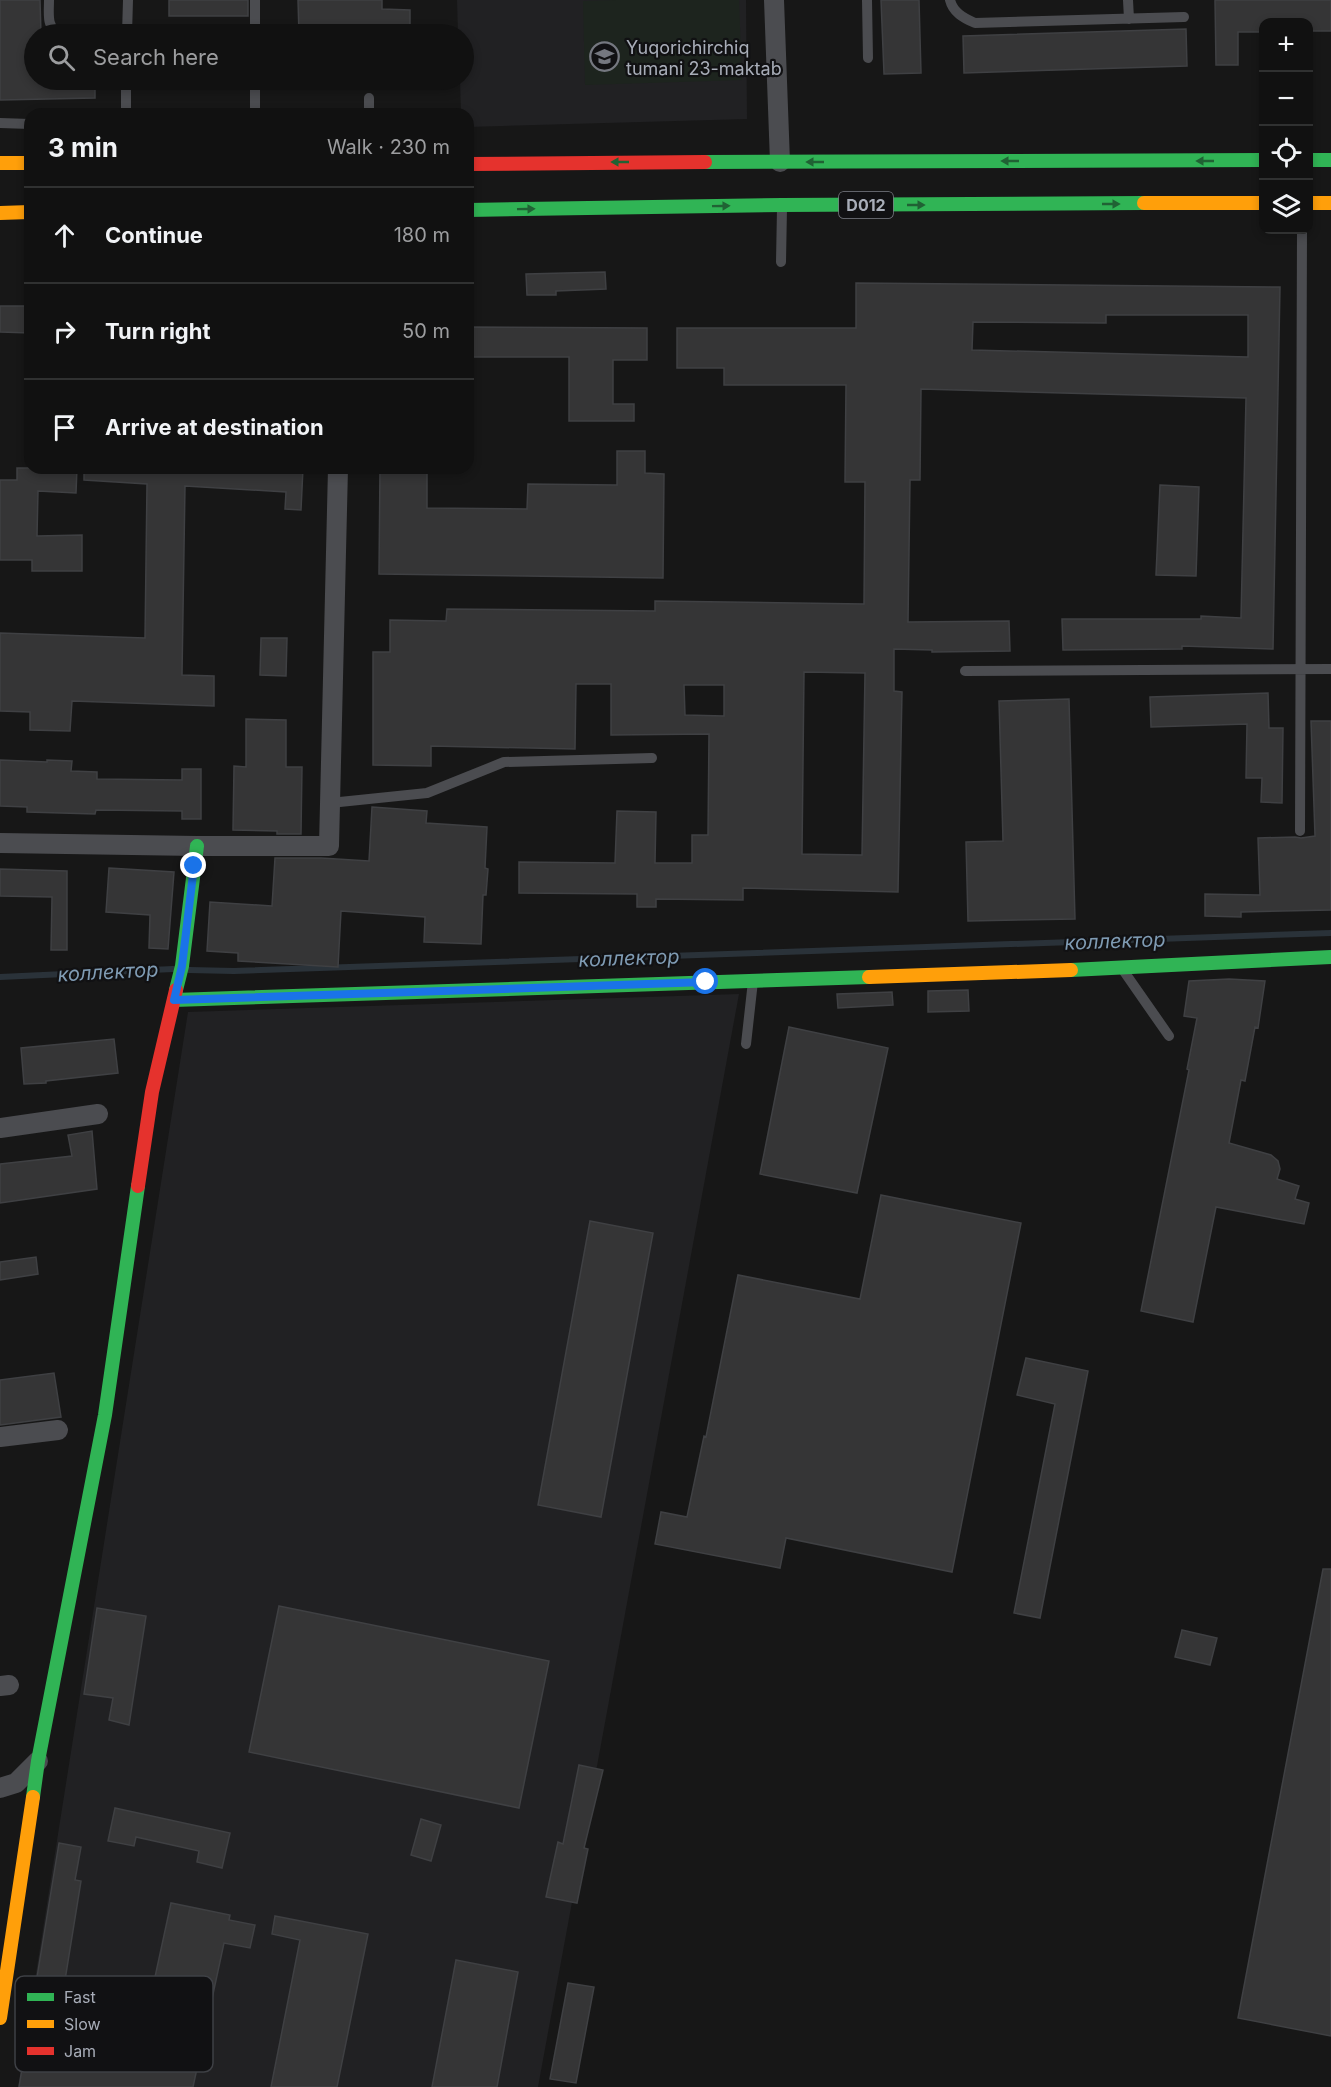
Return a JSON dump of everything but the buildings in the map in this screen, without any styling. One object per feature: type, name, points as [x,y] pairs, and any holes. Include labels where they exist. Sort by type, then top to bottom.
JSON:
[{"type":"main road","points":[[474,164],[560,162],[780,168],[1259,160]]},
{"type":"main road","points":[[1313,160],[1331,160]]},
{"type":"main road","points":[[0,163],[24,163]]},
{"type":"main road","name":"D012","points":[[474,210],[782,200],[1259,203]]},
{"type":"main road","points":[[1313,203],[1331,203]]},
{"type":"main road","points":[[0,213],[24,212]]},
{"type":"main road","points":[[0,2018],[38,1761],[105,1415],[152,1092],[182,966],[197,846]]},
{"type":"main road","points":[[175,996],[1121,968],[1331,957]]},
{"type":"street","points":[[774,0],[780,168]]},
{"type":"street","points":[[0,843],[329,846],[338,474]]},
{"type":"street","points":[[0,1128],[99,1114]]},
{"type":"street","points":[[0,1437],[58,1430]]},
{"type":"street","points":[[0,1788],[16,1783],[38,1761]]},
{"type":"lane","points":[[48,0],[49,24]]},
{"type":"lane","points":[[127,24],[128,0]]},
{"type":"lane","points":[[255,0],[255,24]]},
{"type":"lane","points":[[867,0],[868,58]]},
{"type":"lane","points":[[950,0],[951,6],[962,18],[975,23],[1184,17]]},
{"type":"lane","points":[[1128,0],[1129,19]]},
{"type":"lane","points":[[126,90],[126,108]]},
{"type":"lane","points":[[255,90],[255,108]]},
{"type":"lane","points":[[369,98],[369,108]]},
{"type":"lane","points":[[0,123],[24,123]]},
{"type":"lane","points":[[781,262],[782,200]]},
{"type":"lane","points":[[1300,831],[1302,234]]},
{"type":"lane","points":[[965,671],[1331,669]]},
{"type":"lane","points":[[330,803],[427,793],[504,762],[652,758]]},
{"type":"lane","points":[[1121,968],[1169,1036]]},
{"type":"lane","points":[[746,1044],[753,980]]},
{"type":"shaded area","name":"Yuqorichirchiq tumani 23-maktab","points":[[457,0],[746,0],[747,119],[474,127],[474,108],[461,108],[460,90],[474,90],[474,24],[458,24]]},
{"type":"shaded area","points":[[739,0],[742,80],[585,85],[583,1]]},
{"type":"shaded area","points":[[739,994],[538,2087],[18,2087],[20,2072],[213,2072],[213,1976],[36,1976],[188,1012]]},
{"type":"waterway","name":"коллектор","points":[[189,970],[234,971],[1331,933]]},
{"type":"waterway","name":"коллектор","points":[[0,977],[173,969]]},
{"type":"traffic: fast","points":[[705,162],[1259,160]]},
{"type":"traffic: fast","points":[[1313,160],[1331,160]]},
{"type":"traffic: fast","points":[[474,210],[1144,203]]},
{"type":"traffic: fast","points":[[176,990],[182,966],[197,846]]},
{"type":"traffic: fast","points":[[1071,970],[1331,957]]},
{"type":"traffic: fast","points":[[174,1000],[869,977]]},
{"type":"traffic: fast","points":[[33,1797],[105,1415],[138,1186]]},
{"type":"traffic: slow","points":[[0,163],[24,163]]},
{"type":"traffic: slow","points":[[1144,203],[1259,203]]},
{"type":"traffic: slow","points":[[1313,203],[1331,203]]},
{"type":"traffic: slow","points":[[0,213],[24,212]]},
{"type":"traffic: slow","points":[[869,977],[1071,970]]},
{"type":"traffic: slow","points":[[0,2018],[33,1797]]},
{"type":"traffic: jam","points":[[474,164],[705,162]]},
{"type":"traffic: jam","points":[[138,1186],[152,1092],[176,990]]},
{"type":"place","name":"Yuqorichirchiq tumani 23-maktab","points":[[605,57]]},
{"type":"route","points":[[194,866],[182,966],[174,1000],[706,982]]}]
